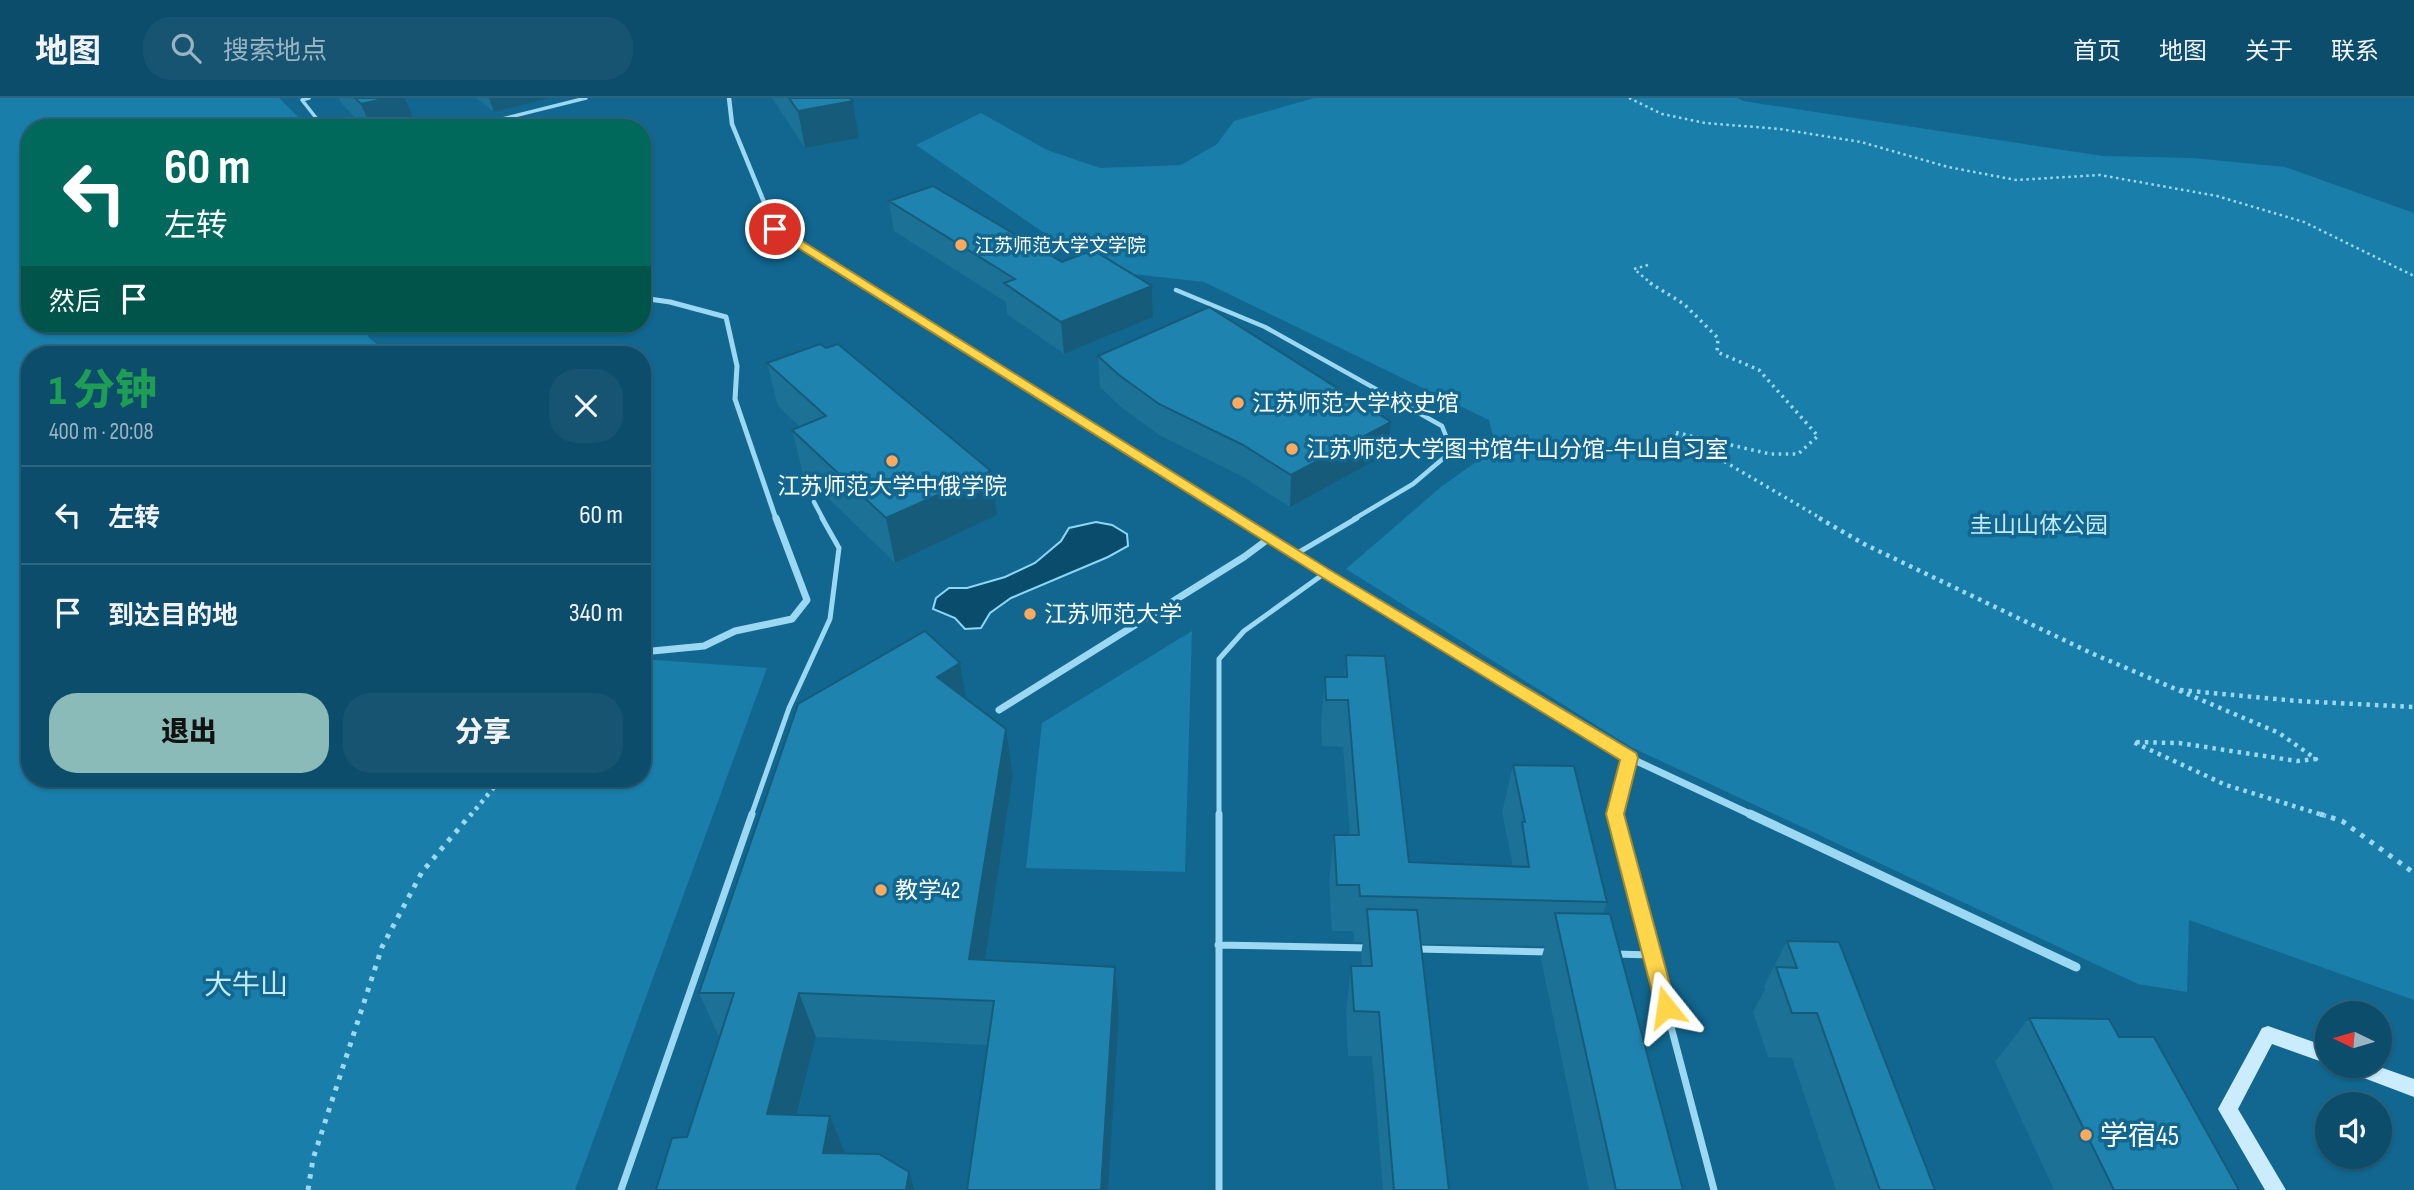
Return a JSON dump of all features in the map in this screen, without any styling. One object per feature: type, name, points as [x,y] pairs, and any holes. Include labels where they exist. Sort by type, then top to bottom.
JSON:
[{"type":"street","points":[[729,98],[732,124],[775,229],[1325,573],[1629,758],[2076,967]]},
{"type":"street","points":[[651,299],[726,317],[737,366],[735,399],[759,474],[807,600],[792,619],[735,631],[704,646],[651,652]]},
{"type":"street","points":[[999,710],[1244,557],[1271,537]]},
{"type":"street","points":[[2276,1190],[2228,1109],[2268,1034],[2315,1051]]},
{"type":"street","points":[[2387,1078],[2414,1088]]},
{"type":"lane","points":[[301,99],[309,98]]},
{"type":"lane","points":[[506,119],[586,98]]},
{"type":"lane","points":[[301,99],[317,119]]},
{"type":"lane","points":[[1176,290],[1265,327],[1441,426],[1452,451],[1413,484],[1296,554]]},
{"type":"lane","points":[[621,1190],[789,708],[830,619],[839,548],[814,502]]},
{"type":"lane","points":[[1219,1190],[1219,659],[1244,631],[1325,573]]},
{"type":"lane","points":[[1629,758],[1615,814],[1714,1190]]},
{"type":"lane","points":[[1219,945],[1372,948]]},
{"type":"lane","points":[[1414,949],[1554,953]]},
{"type":"lane","points":[[1610,954],[1652,955]]},
{"type":"path","points":[[1629,98],[1662,114],[1705,123],[1780,129],[1861,142],[1948,167],[2016,180],[2100,175],[2217,196],[2304,222],[2414,276]]},
{"type":"path","points":[[1648,265],[1634,269],[1693,312],[1718,338],[1717,352],[1759,370],[1818,436],[1798,454],[1770,454],[1674,432],[1864,544],[2172,690],[2279,733],[2316,759],[2297,761],[2179,743],[2133,742],[2226,785],[2342,821],[2414,873]]},
{"type":"path","points":[[2172,690],[2297,701],[2414,707]]},
{"type":"path","points":[[308,1190],[313,1159],[382,947],[422,872],[494,787]]},
{"type":"green space","name":"大牛山","points":[[0,98],[279,98],[300,119],[21,119],[21,333],[367,333],[369,338],[379,346],[21,346],[21,787],[651,787],[651,660],[767,668],[575,1190],[0,1190]]},
{"type":"green space","name":"圭山山体公园","points":[[1314,98],[1738,98],[1743,101],[2103,156],[2193,158],[2285,167],[2414,213],[2414,1000],[2189,920],[2187,992],[2138,984],[1631,747],[1346,569],[1442,486],[1496,448],[1489,420],[1204,282],[1098,270],[916,145],[981,113],[1047,150],[1100,168],[1181,165],[1217,144],[1234,121]]},
{"type":"green space","points":[[1192,631],[1185,872],[1026,868],[1042,723]]},
{"type":"shaded area","points":[[1096,522],[1112,525],[1127,534],[1128,546],[1011,598],[990,613],[981,628],[965,629],[955,618],[933,609],[936,598],[949,588],[967,588],[1005,577],[1035,563],[1061,541],[1069,528]]},
{"type":"building","points":[[355,98],[387,98],[361,104]]},
{"type":"building","points":[[789,98],[850,98],[853,101],[798,111]]},
{"type":"building","points":[[933,186],[1062,262],[1093,250],[1152,286],[1061,322],[1004,283],[1015,279],[889,201]]},
{"type":"building","points":[[1209,307],[1391,422],[1291,475],[1243,445],[1159,404],[1098,356]]},
{"type":"building","points":[[820,344],[826,348],[838,344],[991,471],[886,518],[792,430],[826,416],[767,363]]},
{"type":"building","name":"教学42","points":[[925,631],[960,663],[937,677],[1006,729],[969,959],[1115,967],[1101,1190],[967,1190],[994,1001],[799,993],[767,1114],[830,1116],[823,1153],[879,1154],[909,1172],[906,1190],[656,1190],[672,1138],[687,1137],[734,993],[699,993],[798,704]]},
{"type":"building","points":[[1346,655],[1385,656],[1409,862],[1529,867],[1522,822],[1525,822],[1513,765],[1574,766],[1607,902],[1360,896],[1359,885],[1337,885],[1334,835],[1359,835],[1348,700],[1326,700],[1325,677],[1347,677]]},
{"type":"building","points":[[1367,909],[1417,910],[1449,1190],[1394,1190],[1379,1012],[1354,1011],[1351,966],[1372,966]]},
{"type":"building","points":[[1555,913],[1610,914],[1683,1190],[1616,1190]]},
{"type":"building","points":[[1787,941],[1839,942],[1935,1190],[1880,1190],[1817,1013],[1792,1013],[1776,967],[1797,968]]},
{"type":"building","points":[[2029,1018],[2109,1019],[2119,1037],[2154,1037],[2239,1190],[2114,1190]]},
{"type":"place","name":"江苏师范大学文学院","points":[[961,245]]},
{"type":"place","name":"江苏师范大学校史馆","points":[[1238,403]]},
{"type":"place","name":"江苏师范大学图书馆牛山分馆-牛山自习室","points":[[1292,449]]},
{"type":"place","name":"江苏师范大学中俄学院","points":[[892,461]]},
{"type":"place","name":"江苏师范大学","points":[[1030,614]]},
{"type":"place","name":"教学42","points":[[881,890]]},
{"type":"place","name":"学宿45","points":[[2086,1135]]},
{"type":"route","points":[[775,229],[1325,573],[1629,758],[1615,814],[1666,1007]]}]
